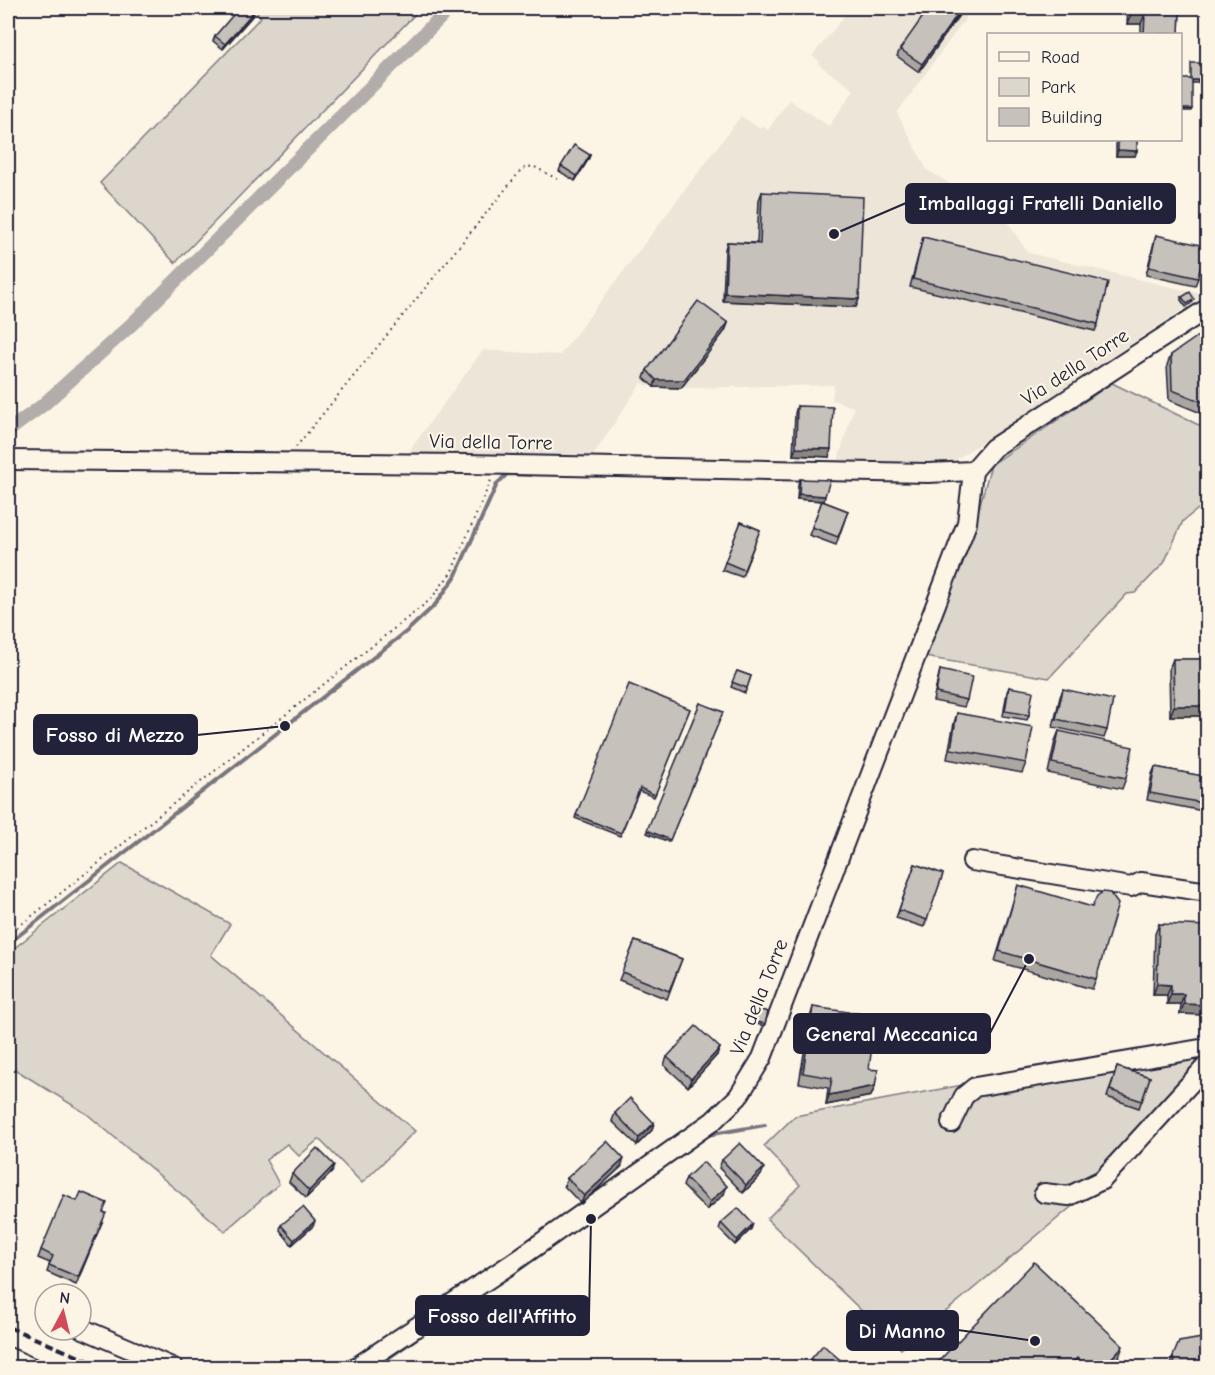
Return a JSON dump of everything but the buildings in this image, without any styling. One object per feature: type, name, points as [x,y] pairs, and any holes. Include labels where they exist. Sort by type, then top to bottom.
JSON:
[{"type":"street","name":"Via della Torre","points":[[355,1368],[521,1257],[713,1121],[738,1097],[762,1058],[968,523],[973,471],[993,448],[1208,308]]},
{"type":"street","name":"Via della Torre","points":[[8,460],[498,464],[928,473],[973,471]]},
{"type":"street","points":[[972,861],[1131,887],[1141,882],[1208,892]]},
{"type":"street","points":[[951,1123],[964,1096],[975,1088],[1200,1049],[1208,1050]]},
{"type":"street","points":[[1044,1192],[1069,1196],[1102,1180],[1208,1064]]},
{"type":"street","points":[[93,1333],[174,1368]]},
{"type":"street","points":[[8,1357],[33,1368]]},
{"type":"path","points":[[290,463],[293,451],[522,170],[533,166],[557,179]]},
{"type":"path","points":[[8,935],[430,600],[451,573],[498,464]]},
{"type":"shaded area","points":[[851,8],[973,8],[897,113],[927,170],[1003,215],[1028,253],[1205,295],[952,462],[838,461],[854,407],[832,400],[834,385],[681,388],[654,387],[641,383],[590,460],[404,458],[483,350],[560,355],[741,116],[760,129],[762,126],[768,130],[789,100],[829,126],[854,90],[818,64],[820,61],[812,56]]},
{"type":"green space","points":[[252,8],[421,8],[175,263],[100,183],[261,17]]},
{"type":"green space","points":[[1112,383],[1207,429],[1207,502],[1183,521],[1164,563],[1135,593],[1127,594],[1049,678],[924,657],[979,508],[991,465]]},
{"type":"green space","points":[[122,863],[230,924],[211,955],[415,1131],[362,1183],[319,1139],[299,1156],[287,1144],[266,1160],[279,1184],[225,1231],[87,1114],[8,1065],[8,953]]},
{"type":"green space","points":[[1207,1040],[1194,1069],[1088,1180],[1094,1188],[901,1349],[767,1219],[800,1185],[764,1146],[795,1116]]},
{"type":"waterway","points":[[8,431],[43,405],[132,324],[450,8]]},
{"type":"waterway","points":[[8,944],[407,631],[435,605],[455,577],[497,484],[507,474],[531,475]]},
{"type":"waterway","points":[[707,1135],[765,1125]]},
{"type":"waterway","points":[[575,1229],[631,1190]]},
{"type":"waterway","points":[[374,1368],[435,1325]]},
{"type":"railway","points":[[8,1327],[106,1368]]},
{"type":"place","name":"Imballaggi Fratelli Daniello","points":[[834,234]]},
{"type":"place","name":"Fosso di Mezzo","points":[[285,726]]},
{"type":"place","name":"General Meccanica","points":[[1029,959]]},
{"type":"place","name":"Fosso dell'Affitto","points":[[591,1219]]},
{"type":"place","name":"Di Manno","points":[[1035,1341]]}]
